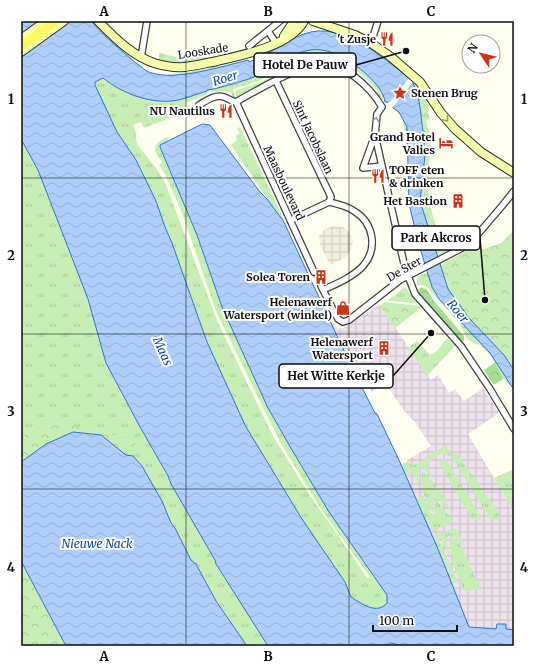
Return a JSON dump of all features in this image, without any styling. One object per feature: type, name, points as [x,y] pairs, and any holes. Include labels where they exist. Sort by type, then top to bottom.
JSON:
[{"type":"main road","points":[[21,39],[46,21]]},
{"type":"main road","points":[[21,46],[56,21]]},
{"type":"main road","points":[[21,52],[64,21]]},
{"type":"main road","name":"Looskade","points":[[98,21],[129,50],[141,58],[166,66],[185,67],[255,52],[276,43],[295,32],[304,21]]},
{"type":"main road","name":"Looskade","points":[[276,43],[288,31],[294,21]]},
{"type":"main road","points":[[313,21],[355,35],[371,43],[391,57],[415,76],[441,113],[455,129],[481,152],[514,172],[514,179]]},
{"type":"street","points":[[141,58],[147,21]]},
{"type":"street","points":[[250,46],[280,21]]},
{"type":"street","points":[[371,43],[378,21]]},
{"type":"street","points":[[268,31],[276,43]]},
{"type":"street","points":[[199,105],[210,99],[221,96],[236,102],[302,68],[321,64],[343,69],[355,77],[382,106],[377,114],[375,135],[363,168],[382,166]]},
{"type":"street","name":"Sint Jacobslaan","points":[[276,81],[331,197],[329,202]]},
{"type":"street","name":"Maasboulevard","points":[[236,102],[314,272]]},
{"type":"street","points":[[375,135],[408,276],[415,294],[461,346],[490,389],[514,429]]},
{"type":"street","name":"De Ster","points":[[329,202],[350,209],[362,216],[369,226],[372,241],[368,259],[362,267],[354,274],[322,288],[336,316],[343,322],[349,320],[400,280],[462,248],[478,234],[514,191]]},
{"type":"street","points":[[291,220],[329,202]]},
{"type":"shaded area","points":[[333,226],[343,227],[350,233],[353,242],[350,251],[345,258],[330,265],[320,245],[319,236],[325,229]]},
{"type":"shaded area","points":[[379,304],[431,380],[438,375],[449,393],[455,389],[464,401],[483,388],[499,413],[468,434],[514,510],[514,630],[505,629],[506,624],[497,624],[496,629],[469,627],[438,549],[401,465],[431,446],[415,422],[405,412],[385,383],[372,392],[353,370],[331,325],[334,323],[338,329],[342,329]]},
{"type":"green space","points":[[101,30],[146,71],[154,75],[172,75],[249,60],[250,62],[305,34],[405,76],[416,85],[421,100],[425,160],[425,215],[441,265],[469,249],[471,250],[475,248],[478,251],[501,243],[514,230],[514,370],[498,349],[510,385],[503,378],[492,357],[464,329],[439,299],[432,287],[410,205],[410,179],[403,118],[388,103],[374,81],[356,67],[333,54],[316,50],[302,53],[268,75],[249,83],[176,97],[95,72]]},
{"type":"green space","points":[[315,50],[334,53],[349,61],[371,79],[377,86],[385,101],[376,93],[377,90],[357,71],[341,60],[323,54],[315,54],[302,58],[261,80],[233,89],[236,99],[232,98],[231,92],[216,92],[215,89],[307,51]]},
{"type":"green space","points":[[159,53],[181,58],[207,58],[189,62],[170,62],[159,59]]},
{"type":"green space","points":[[315,60],[315,63],[282,76],[240,95],[237,98],[235,91],[263,81],[294,64]]},
{"type":"green space","points":[[101,78],[121,90],[133,95],[161,101],[173,101],[207,91],[207,94],[186,103],[187,108],[172,117],[144,128],[141,122],[133,125],[136,132],[137,144],[156,168],[166,185],[218,323],[274,438],[305,488],[368,579],[370,577],[319,506],[280,442],[216,311],[182,213],[165,174],[159,165],[162,162],[155,151],[157,143],[168,137],[169,140],[160,145],[160,147],[197,235],[222,307],[268,408],[329,512],[387,595],[387,603],[383,607],[374,609],[369,608],[351,598],[345,582],[302,519],[246,427],[207,342],[156,201],[136,160],[117,132],[95,85],[95,82]]},
{"type":"green space","points":[[413,82],[416,84],[424,97],[426,96],[428,99],[425,101],[429,105],[428,112],[430,119],[426,120],[430,135],[428,180],[429,198],[436,226],[447,251],[437,255],[420,201],[425,147]]},
{"type":"green space","points":[[240,127],[281,213],[281,219],[231,145],[237,140],[236,136],[240,133],[237,129]]},
{"type":"green space","points":[[21,139],[38,170],[88,299],[106,363],[216,564],[268,646],[247,646],[216,601],[196,564],[191,560],[171,523],[162,501],[142,466],[133,457],[21,441]]},
{"type":"green space","points":[[428,272],[435,294],[480,343],[477,345],[467,339],[460,324],[428,288],[424,285],[417,285],[417,277]]},
{"type":"green space","points":[[405,287],[417,303],[387,301]]},
{"type":"green space","points":[[421,287],[427,290],[434,301],[464,336],[464,341],[461,343],[420,295],[417,291]]},
{"type":"green space","points":[[385,302],[419,306],[421,308],[395,328],[380,306]]},
{"type":"green space","points":[[447,338],[455,346],[427,376],[408,348],[417,341],[430,355],[437,351]]},
{"type":"green space","points":[[496,362],[505,378],[493,384],[484,370]]},
{"type":"green space","points":[[50,421],[128,438],[136,444],[130,455],[126,455],[101,435],[58,438],[46,444],[21,462],[21,437]]},
{"type":"green space","points":[[446,445],[451,454],[455,453],[459,456],[503,519],[491,520],[451,456],[442,453],[435,457],[427,465],[434,480],[423,468],[420,468],[418,470],[419,486],[410,467],[411,473],[406,478],[401,465],[408,462],[414,465],[423,461],[426,457]]},
{"type":"green space","points":[[442,459],[447,461],[482,519],[472,519],[439,463]]},
{"type":"green space","points":[[514,469],[514,510],[494,478]]},
{"type":"green space","points":[[420,471],[422,471],[438,488],[454,516],[441,500],[437,498],[434,499],[434,511],[432,512],[422,490],[423,488]]},
{"type":"green space","points":[[423,496],[431,514],[435,514],[436,512],[435,501],[437,500],[454,522],[430,532],[416,499]]},
{"type":"green space","points":[[456,528],[465,546],[453,535],[448,536],[446,539],[450,556],[441,538],[439,540],[458,582],[452,584],[432,536]]},
{"type":"green space","points":[[450,537],[452,537],[465,550],[464,552],[477,582],[479,581],[482,589],[464,591],[452,561],[453,559],[449,540]]},
{"type":"green space","points":[[21,561],[66,646],[21,646]]},
{"type":"water","points":[[21,21],[91,21],[136,63],[152,73],[162,75],[187,74],[248,60],[249,62],[300,35],[318,31],[332,32],[346,36],[374,51],[409,78],[413,83],[418,96],[423,131],[425,132],[423,132],[425,155],[420,201],[448,289],[469,318],[504,355],[514,370],[514,390],[490,353],[439,299],[432,287],[419,245],[409,204],[407,127],[399,112],[393,108],[389,102],[385,102],[377,86],[357,66],[334,53],[308,50],[294,55],[264,73],[254,77],[172,101],[144,99],[135,96],[118,88],[103,78],[95,82],[95,85],[117,132],[136,160],[156,201],[207,342],[246,427],[302,519],[345,582],[351,597],[369,607],[374,608],[379,608],[387,603],[387,595],[329,512],[268,408],[222,307],[197,235],[160,147],[160,145],[202,124],[210,125],[260,192],[282,218],[353,370],[375,413],[377,414],[399,460],[438,549],[469,627],[496,629],[497,624],[506,624],[506,629],[514,630],[514,646],[403,646],[391,643],[386,646],[268,646],[216,564],[106,363],[88,299],[38,170],[21,139]]},
{"type":"water","name":"Nieuwe Nack","points":[[73,432],[101,435],[126,455],[133,456],[142,466],[162,501],[171,523],[191,560],[196,564],[216,601],[247,646],[66,646],[21,561],[21,462],[46,444]]},
{"type":"pier","name":"Stenen Brug","points":[[409,78],[413,82],[392,108],[387,103],[390,102]]},
{"type":"tunnel","points":[[314,272],[321,286]]},
{"type":"place","name":"'t Zusje","points":[[387,39]]},
{"type":"place","name":"Hotel De Pauw","points":[[406,51]]},
{"type":"place","name":"Stenen Brug","points":[[400,93]]},
{"type":"place","name":"NU Nautilus","points":[[226,111]]},
{"type":"place","name":"Grand Hotel Valies","points":[[446,143]]},
{"type":"place","name":"TOFF eten & drinken","points":[[378,176]]},
{"type":"place","name":"Het Bastion","points":[[458,201]]},
{"type":"place","name":"Solea Toren","points":[[321,277]]},
{"type":"place","name":"Park Akcros","points":[[485,300]]},
{"type":"place","name":"Helenawerf Watersport (winkel)","points":[[343,308]]},
{"type":"place","name":"Het Witte Kerkje","points":[[431,333]]},
{"type":"place","name":"Helenawerf Watersport","points":[[384,348]]},
{"type":"water label","name":"Roer","points":[[225,78]]},
{"type":"water label","name":"Roer","points":[[458,311]]},
{"type":"water label","name":"Maas","points":[[163,351]]}]
